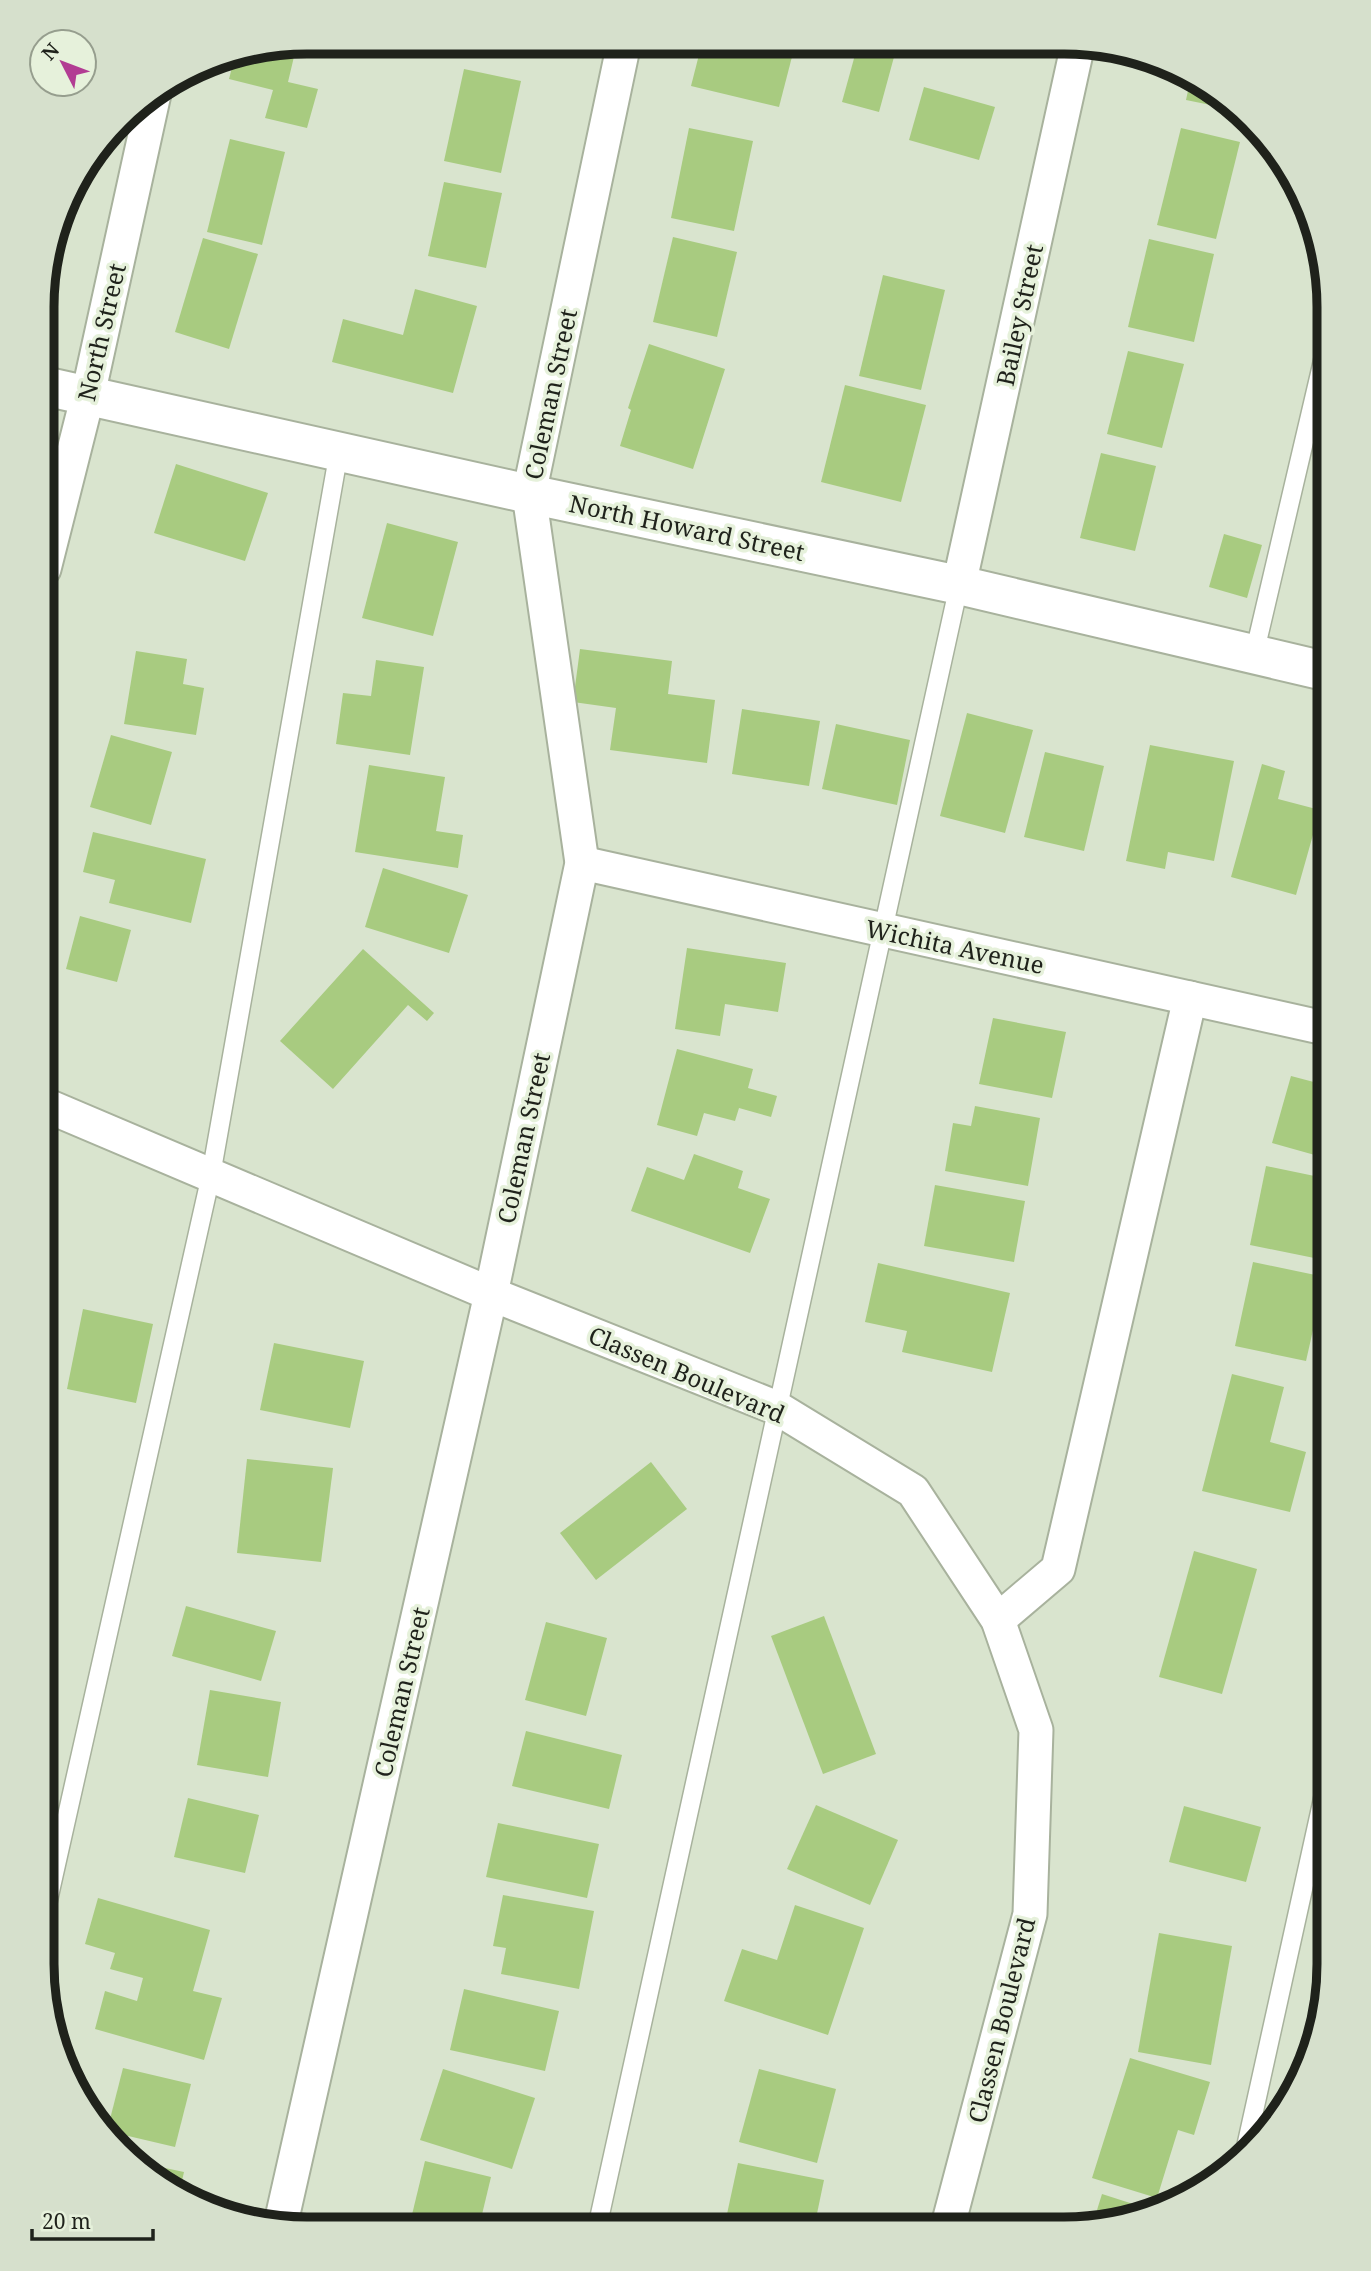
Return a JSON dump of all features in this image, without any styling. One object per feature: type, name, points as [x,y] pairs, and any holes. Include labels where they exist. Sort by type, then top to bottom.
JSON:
[{"type":"street","name":"Coleman Street","points":[[283,2216],[491,1294],[582,863],[529,494],[622,54]]},
{"type":"street","name":"Bailey Street","points":[[959,585],[1076,55]]},
{"type":"street","name":"North Street","points":[[54,529],[88,395],[151,108]]},
{"type":"street","name":"North Howard Street","points":[[54,388],[529,494],[959,585],[1317,669]]},
{"type":"street","name":"Wichita Avenue","points":[[582,863],[1317,1026]]},
{"type":"street","points":[[998,1620],[1058,1569],[1190,998]]},
{"type":"street","name":"Classen Boulevard","points":[[54,1109],[491,1294],[777,1408],[913,1492],[998,1620],[1036,1730],[1030,1914],[950,2217]]},
{"type":"lane","points":[[1254,655],[1317,386]]},
{"type":"lane","points":[[54,1874],[211,1175],[339,451]]},
{"type":"lane","points":[[599,2217],[959,585]]},
{"type":"lane","points":[[1248,2137],[1317,1826]]},
{"type":"building","points":[[699,54],[793,54],[779,107],[691,86]]},
{"type":"building","points":[[855,54],[895,54],[879,112],[842,102]]},
{"type":"building","points":[[294,55],[288,82],[318,89],[307,128],[265,118],[273,90],[229,79],[232,66],[257,59]]},
{"type":"building","points":[[464,69],[521,81],[501,173],[444,161]]},
{"type":"building","points":[[924,87],[995,107],[979,160],[909,140]]},
{"type":"building","points":[[1189,87],[1219,107],[1186,100]]},
{"type":"building","points":[[689,128],[753,141],[734,231],[671,218]]},
{"type":"building","points":[[1181,128],[1240,142],[1216,239],[1157,225]]},
{"type":"building","points":[[230,139],[285,152],[262,245],[207,232]]},
{"type":"building","points":[[444,182],[502,193],[486,268],[428,256]]},
{"type":"building","points":[[673,237],[737,252],[717,337],[653,322]]},
{"type":"building","points":[[203,238],[258,254],[229,349],[175,332]]},
{"type":"building","points":[[1149,239],[1214,254],[1194,342],[1128,327]]},
{"type":"building","points":[[883,275],[945,290],[921,390],[859,376]]},
{"type":"building","points":[[415,289],[477,306],[453,393],[332,362],[343,319],[403,335]]},
{"type":"building","points":[[649,344],[725,369],[693,469],[620,446],[631,410],[628,408]]},
{"type":"building","points":[[1128,351],[1184,364],[1162,448],[1107,434]]},
{"type":"building","points":[[845,385],[926,405],[901,502],[821,482]]},
{"type":"building","points":[[1101,453],[1156,466],[1135,551],[1080,538]]},
{"type":"building","points":[[176,464],[268,493],[245,561],[154,533]]},
{"type":"building","points":[[387,523],[458,542],[433,636],[362,618]]},
{"type":"building","points":[[1224,534],[1262,545],[1247,598],[1209,587]]},
{"type":"building","points":[[580,649],[672,661],[668,694],[715,700],[707,763],[610,750],[616,708],[573,702]]},
{"type":"building","points":[[136,651],[187,659],[183,684],[204,688],[196,735],[124,724]]},
{"type":"building","points":[[376,660],[424,667],[410,755],[336,744],[343,693],[371,696]]},
{"type":"building","points":[[742,709],[820,721],[809,786],[732,774]]},
{"type":"building","points":[[967,713],[1033,730],[1005,833],[940,816]]},
{"type":"building","points":[[836,724],[910,740],[897,805],[822,789]]},
{"type":"building","points":[[111,735],[172,752],[151,825],[90,807]]},
{"type":"building","points":[[1150,745],[1234,761],[1214,861],[1168,852],[1165,869],[1126,861]]},
{"type":"building","points":[[1045,752],[1104,766],[1084,851],[1024,837]]},
{"type":"building","points":[[1262,764],[1285,771],[1278,799],[1317,809],[1317,821],[1296,895],[1231,877]]},
{"type":"building","points":[[369,765],[445,777],[436,831],[463,835],[458,868],[355,852]]},
{"type":"building","points":[[93,832],[206,859],[191,923],[109,903],[115,880],[83,872]]},
{"type":"building","points":[[383,868],[468,895],[449,953],[365,927]]},
{"type":"building","points":[[80,916],[131,930],[117,982],[66,969]]},
{"type":"building","points":[[687,948],[786,963],[778,1012],[725,1004],[720,1036],[675,1029]]},
{"type":"building","points":[[363,949],[434,1013],[427,1021],[408,1005],[333,1089],[280,1041]]},
{"type":"building","points":[[993,1018],[1066,1032],[1052,1098],[979,1084]]},
{"type":"building","points":[[677,1049],[753,1069],[748,1088],[777,1096],[771,1117],[739,1108],[735,1121],[704,1113],[697,1136],[657,1125]]},
{"type":"building","points":[[1291,1076],[1317,1083],[1317,1156],[1272,1143]]},
{"type":"building","points":[[975,1106],[1040,1118],[1028,1186],[945,1171],[953,1123],[971,1126]]},
{"type":"building","points":[[694,1154],[743,1171],[738,1188],[770,1199],[750,1253],[631,1211],[647,1167],[684,1180]]},
{"type":"building","points":[[1266,1166],[1317,1177],[1317,1259],[1250,1245]]},
{"type":"building","points":[[935,1185],[1025,1201],[1014,1262],[924,1246]]},
{"type":"building","points":[[1253,1262],[1317,1275],[1317,1312],[1306,1361],[1235,1346]]},
{"type":"building","points":[[878,1263],[1010,1293],[992,1372],[902,1352],[907,1331],[865,1322]]},
{"type":"building","points":[[83,1309],[153,1324],[136,1403],[67,1389]]},
{"type":"building","points":[[274,1343],[364,1361],[350,1428],[260,1410]]},
{"type":"building","points":[[1232,1374],[1284,1387],[1270,1442],[1306,1452],[1290,1512],[1202,1491]]},
{"type":"building","points":[[247,1459],[333,1468],[321,1562],[237,1553]]},
{"type":"building","points":[[651,1462],[687,1509],[596,1580],[560,1533]]},
{"type":"building","points":[[1194,1551],[1257,1569],[1222,1694],[1159,1677]]},
{"type":"building","points":[[186,1606],[276,1631],[261,1681],[172,1656]]},
{"type":"building","points":[[824,1616],[876,1754],[823,1774],[771,1636]]},
{"type":"building","points":[[546,1622],[607,1638],[586,1716],[525,1700]]},
{"type":"building","points":[[210,1690],[281,1702],[268,1777],[197,1765]]},
{"type":"building","points":[[526,1731],[622,1755],[609,1809],[512,1786]]},
{"type":"building","points":[[188,1798],[259,1815],[245,1873],[174,1857]]},
{"type":"building","points":[[816,1805],[898,1840],[870,1905],[787,1869]]},
{"type":"building","points":[[1184,1806],[1261,1827],[1246,1882],[1169,1862]]},
{"type":"building","points":[[498,1823],[599,1844],[587,1898],[486,1877]]},
{"type":"building","points":[[503,1895],[594,1911],[579,1989],[501,1974],[506,1948],[493,1946]]},
{"type":"building","points":[[98,1898],[210,1930],[193,1991],[222,1998],[204,2060],[95,2029],[105,1991],[137,2001],[143,1978],[110,1969],[115,1953],[85,1944]]},
{"type":"building","points":[[795,1905],[864,1928],[828,2035],[724,2001],[742,1949],[777,1960]]},
{"type":"building","points":[[1159,1933],[1232,1946],[1211,2065],[1138,2052]]},
{"type":"building","points":[[464,1989],[559,2011],[545,2071],[450,2050]]},
{"type":"building","points":[[1130,2058],[1210,2082],[1194,2135],[1178,2130],[1157,2198],[1092,2178]]},
{"type":"building","points":[[123,2068],[191,2084],[175,2147],[120,2134],[109,2122]]},
{"type":"building","points":[[443,2069],[535,2098],[512,2169],[420,2140]]},
{"type":"building","points":[[759,2069],[836,2089],[817,2163],[739,2142]]},
{"type":"building","points":[[425,2161],[491,2177],[481,2217],[411,2217]]},
{"type":"building","points":[[738,2163],[824,2180],[816,2217],[726,2217]]},
{"type":"building","points":[[154,2166],[184,2172],[181,2184]]},
{"type":"building","points":[[1102,2194],[1138,2205],[1114,2212],[1095,2215]]}]
